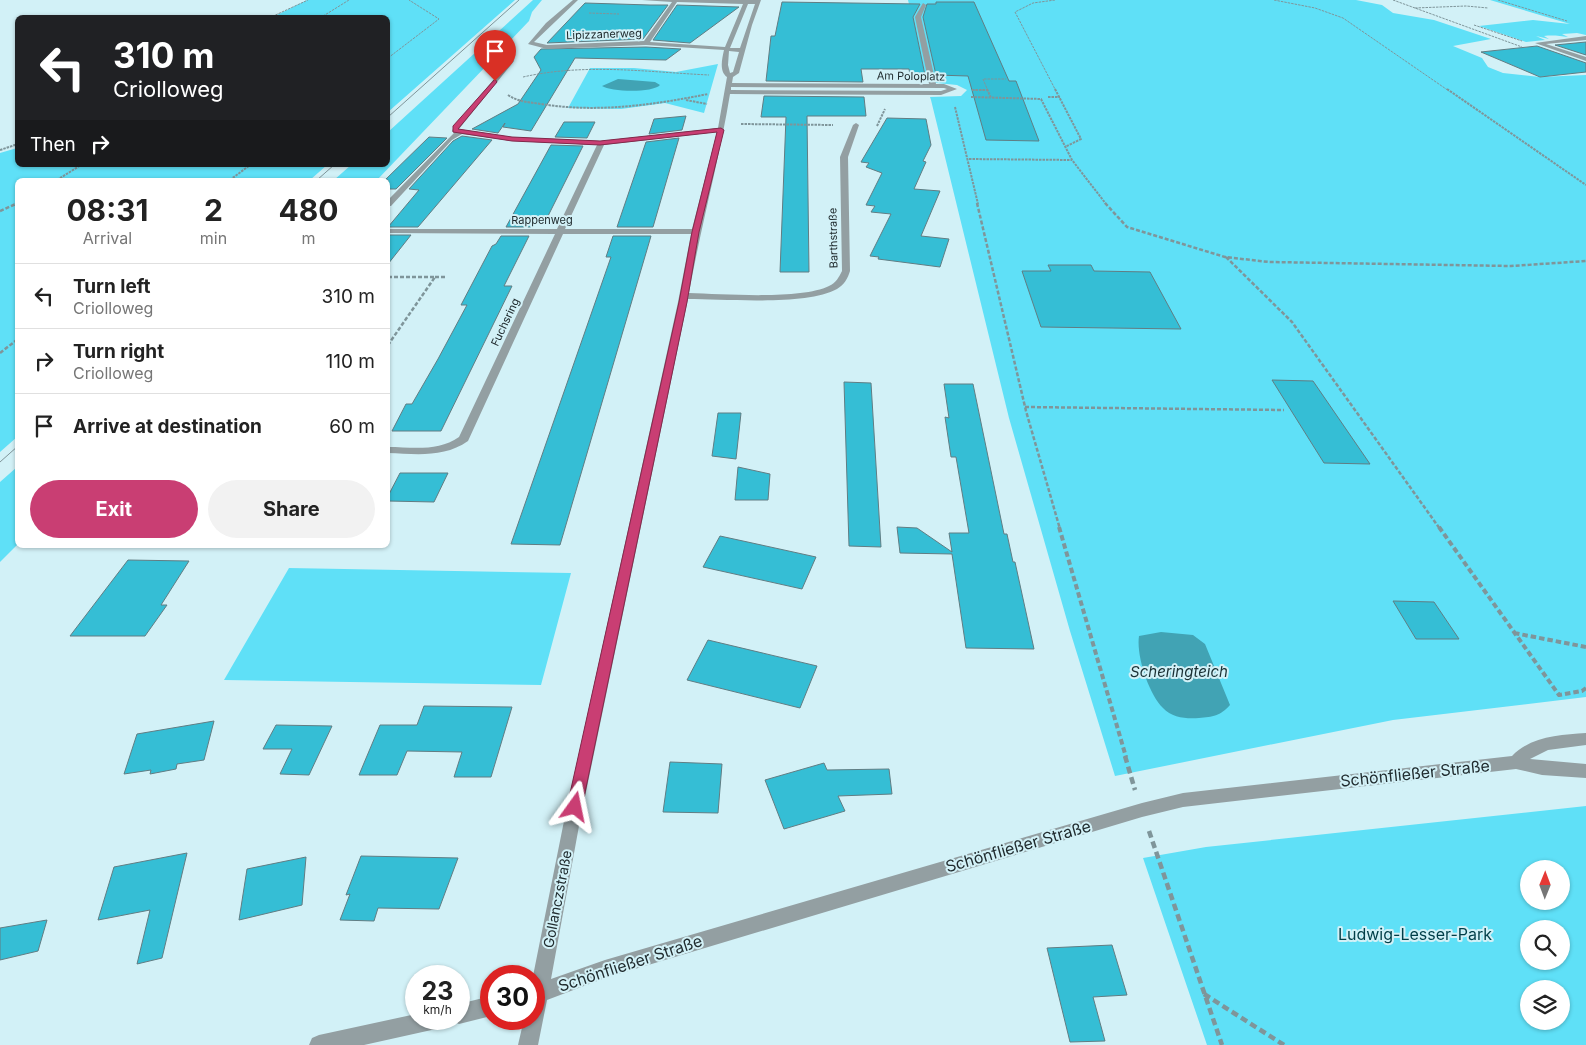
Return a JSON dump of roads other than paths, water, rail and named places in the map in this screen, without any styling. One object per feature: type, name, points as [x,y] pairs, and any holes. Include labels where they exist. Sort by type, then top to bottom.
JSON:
[{"type":"street","name":"Lipizzanerweg","points":[[576,0],[548,24],[530,43],[534,46],[547,47],[646,43],[741,50]]},
{"type":"street","points":[[644,0],[759,1]]},
{"type":"street","points":[[646,43],[675,1]]},
{"type":"street","name":"Gollanczstraße","points":[[730,76],[724,68],[727,50],[748,1]]},
{"type":"street","name":"Gollanczstraße","points":[[730,76],[736,73],[741,50],[759,1]]},
{"type":"street","points":[[923,5],[918,17],[933,86]]},
{"type":"street","points":[[1586,38],[1538,43],[1586,59]]},
{"type":"street","points":[[512,60],[456,127],[455,131],[554,142],[600,143],[721,130]]},
{"type":"street","name":"Gollanczstraße","points":[[542,965],[696,232],[721,130],[730,76]]},
{"type":"street","name":"Am Poloplatz","points":[[947,86],[954,89],[950,92],[941,93],[728,88],[947,86]]},
{"type":"street","name":"Barthstraße","points":[[684,296],[792,294],[830,289],[837,285],[846,271],[844,157],[856,125]]},
{"type":"street","points":[[390,202],[450,139],[460,132]]},
{"type":"street","name":"Fuchsring","points":[[390,450],[434,450],[455,447],[464,439],[561,232],[600,143]]},
{"type":"street","name":"Rappenweg","points":[[390,231],[696,232]]},
{"type":"street","points":[[1516,762],[1525,751],[1544,744],[1586,739]]},
{"type":"street","name":"Schönfließer Straße","points":[[545,991],[605,968],[1142,810],[1192,799],[1516,762],[1542,768],[1586,771]]},
{"type":"street","points":[[319,1045],[405,1026]]},
{"type":"street","name":"Gollanczstraße","points":[[528,1045],[531,1030]]},
{"type":"water","points":[[618,79],[655,82],[660,85],[656,88],[632,91],[614,90],[602,86]]},
{"type":"water","name":"Scheringteich","points":[[1161,632],[1193,635],[1205,644],[1230,705],[1223,712],[1208,717],[1185,718],[1171,714],[1158,702],[1148,684],[1142,664],[1139,636]]},
{"type":"tram line","points":[[390,115],[519,0]]},
{"type":"tram line","points":[[319,178],[332,167]]},
{"type":"tram line","points":[[0,462],[15,449]]},
{"type":"park label","name":"Ludwig-Lesser-Park","points":[[1415,934]]}]
